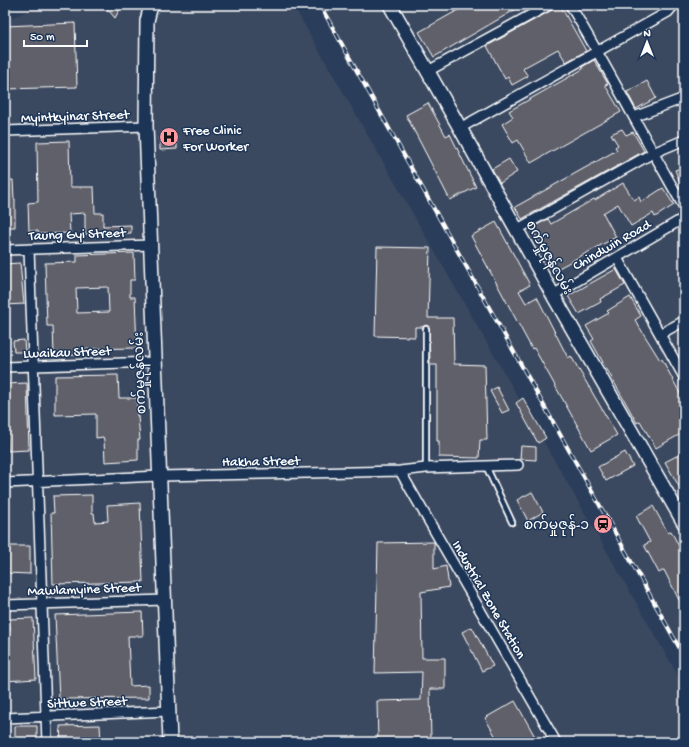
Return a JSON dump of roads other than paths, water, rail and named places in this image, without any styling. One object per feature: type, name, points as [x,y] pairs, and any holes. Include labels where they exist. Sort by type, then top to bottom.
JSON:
[{"type":"street","name":"စက်မှုဇုန်လမ်း","points":[[153,5],[150,9],[147,21],[146,126],[170,742]]},
{"type":"street","name":"စက်မှုဇုန်လမ်း","points":[[390,5],[552,295],[684,523]]},
{"type":"street","points":[[428,71],[549,5]]},
{"type":"street","points":[[570,5],[598,52],[684,207]]},
{"type":"street","points":[[460,128],[668,12],[674,5]]},
{"type":"street","points":[[634,117],[684,98]]},
{"type":"street","name":"Myintkyinar Street","points":[[5,131],[146,126]]},
{"type":"street","points":[[516,230],[653,153],[684,140]]},
{"type":"street","name":"Chindwin Road","points":[[552,295],[684,218]]},
{"type":"street","name":"Taung Gyi Street","points":[[5,250],[150,245]]},
{"type":"street","points":[[29,249],[47,742]]},
{"type":"street","points":[[617,258],[684,377]]},
{"type":"street","points":[[660,334],[684,321]]},
{"type":"street","name":"Lwaikau Street","points":[[5,368],[155,362]]},
{"type":"street","name":"Hakha Street","points":[[5,483],[159,476],[400,471],[426,468],[518,465]]},
{"type":"street","name":"Industrial Zone Station","points":[[400,471],[556,742]]},
{"type":"street","name":"Mawlamyine Street","points":[[5,605],[164,600]]},
{"type":"street","name":"Sittwe Street","points":[[5,718],[169,712]]},
{"type":"lane","points":[[426,328],[426,468]]},
{"type":"lane","points":[[486,466],[512,522]]},
{"type":"railway","points":[[320,5],[684,656]]},
{"type":"place","name":"Free Clinic For Worker","points":[[169,137]]},
{"type":"place","name":"စက်မှုဇုန်-၁","points":[[603,524]]}]
